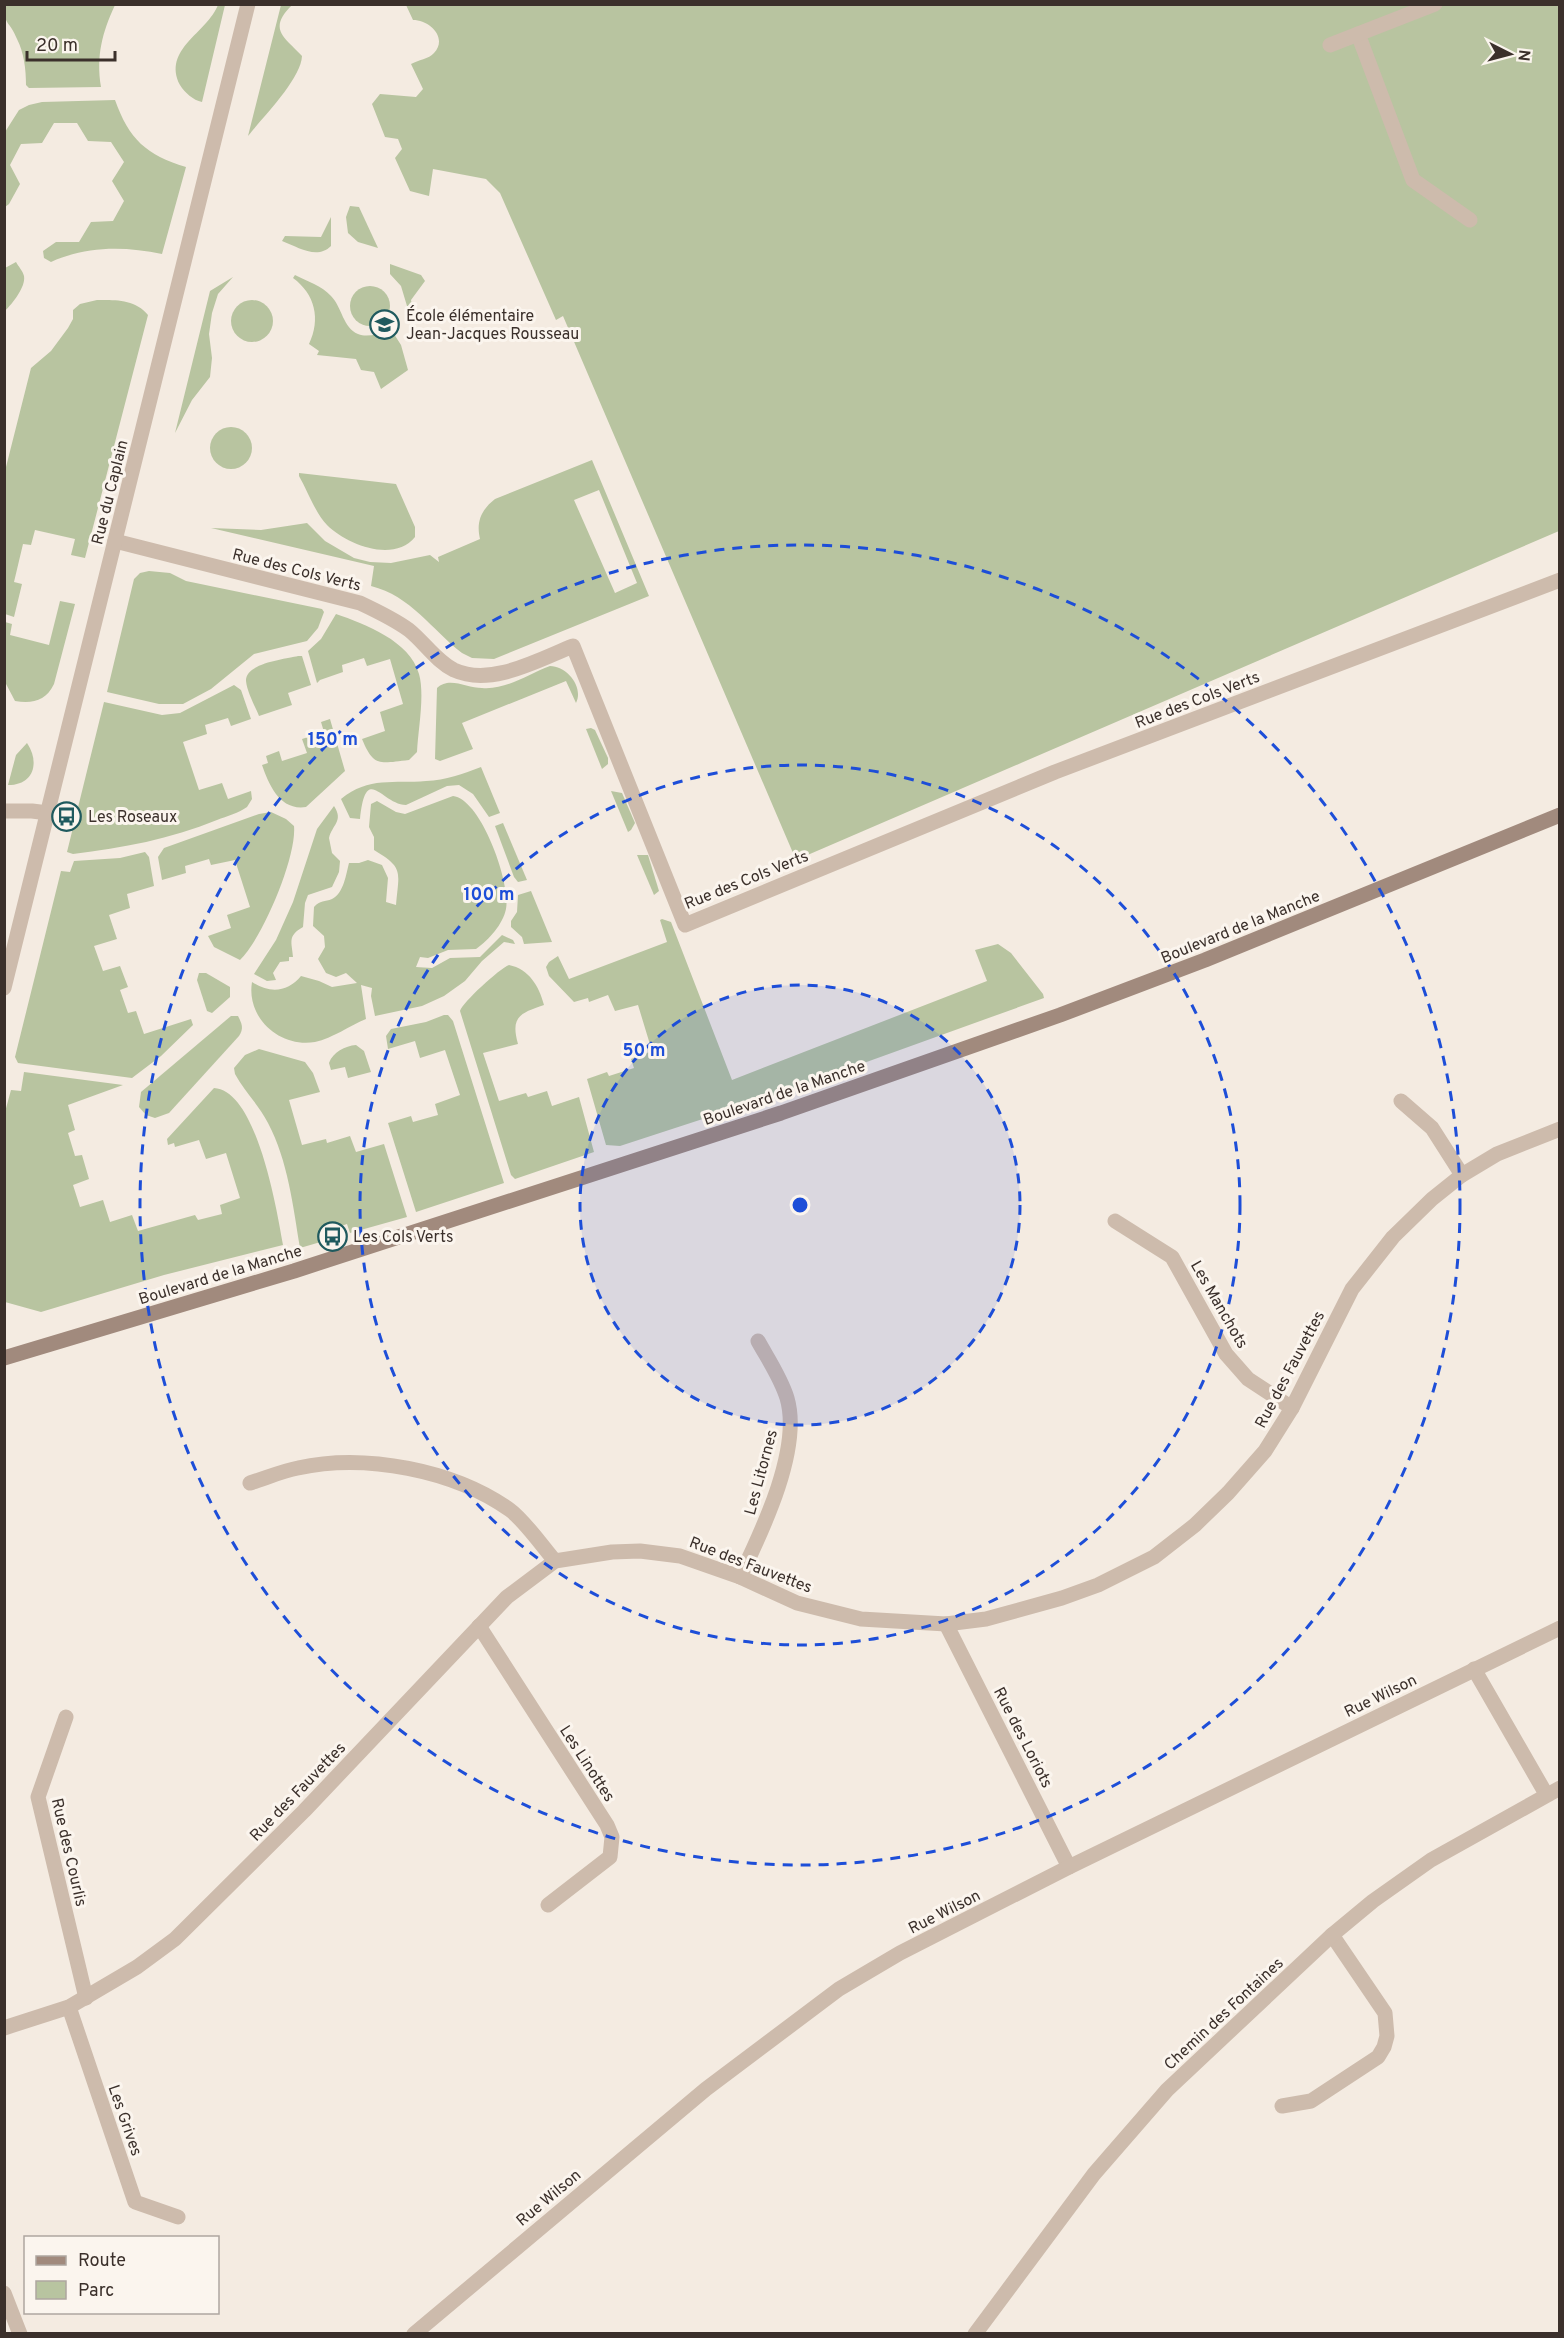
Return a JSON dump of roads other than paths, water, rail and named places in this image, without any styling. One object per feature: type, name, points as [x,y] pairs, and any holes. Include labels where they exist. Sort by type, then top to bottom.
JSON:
[{"type":"main road","name":"Boulevard de la Manche","points":[[4,1358],[294,1271],[781,1113],[1060,1015],[1194,965],[1560,815]]},
{"type":"street","name":"Rue du Caplain","points":[[4,988],[248,4]]},
{"type":"street","points":[[1330,45],[1435,4]]},
{"type":"street","points":[[1358,34],[1413,180],[1470,220]]},
{"type":"street","name":"Rue des Cols Verts","points":[[115,542],[360,603],[387,616],[409,631],[454,670],[479,676],[520,667],[573,646],[685,925],[1055,772],[1560,580]]},
{"type":"street","points":[[4,811],[48,813]]},
{"type":"street","points":[[1401,1101],[1432,1128],[1462,1175]]},
{"type":"street","name":"Rue des Fauvettes","points":[[4,2028],[69,2007],[137,1967],[175,1939],[304,1811],[507,1597],[555,1561],[612,1552],[640,1551],[680,1556],[740,1577],[797,1603],[861,1619],[946,1624],[986,1619],[1062,1598],[1098,1585],[1154,1557],[1196,1525],[1265,1451],[1292,1408],[1352,1289],[1393,1236],[1432,1199],[1462,1175],[1497,1154],[1560,1129]]},
{"type":"street","name":"Les Manchots","points":[[1115,1221],[1172,1257],[1226,1354],[1248,1379],[1292,1408]]},
{"type":"street","name":"Les Litornes","points":[[740,1577],[767,1520],[789,1443],[791,1416],[787,1397],[758,1341]]},
{"type":"street","points":[[250,1483],[299,1467],[353,1462],[399,1467],[438,1475],[476,1490],[512,1511],[555,1561]]},
{"type":"street","name":"Rue des Loriots","points":[[946,1624],[1070,1867]]},
{"type":"street","name":"Les Linottes","points":[[479,1626],[612,1837],[610,1857],[548,1905]]},
{"type":"street","name":"Rue Wilson","points":[[414,2334],[706,2089],[839,1989],[900,1953],[1070,1867],[1560,1628]]},
{"type":"street","points":[[1474,1669],[1553,1791]]},
{"type":"street","name":"Rue des Courlis","points":[[66,1717],[38,1797],[86,1998]]},
{"type":"street","name":"Chemin des Fontaines","points":[[975,2334],[1094,2174],[1167,2090],[1332,1935],[1373,1900],[1431,1860],[1553,1791]]},
{"type":"street","points":[[1282,2106],[1311,2101],[1377,2057],[1384,2047],[1387,2036],[1385,2013],[1332,1935]]},
{"type":"street","name":"Les Grives","points":[[69,2007],[135,2202],[178,2217]]},
{"type":"street","points":[[4,2293],[20,2334]]},
{"type":"place","name":"École élémentaire Jean-Jacques Rousseau","points":[[385,324]]},
{"type":"place","name":"Les Roseaux","points":[[67,816]]},
{"type":"place","name":"Les Cols Verts","points":[[332,1236]]}]
